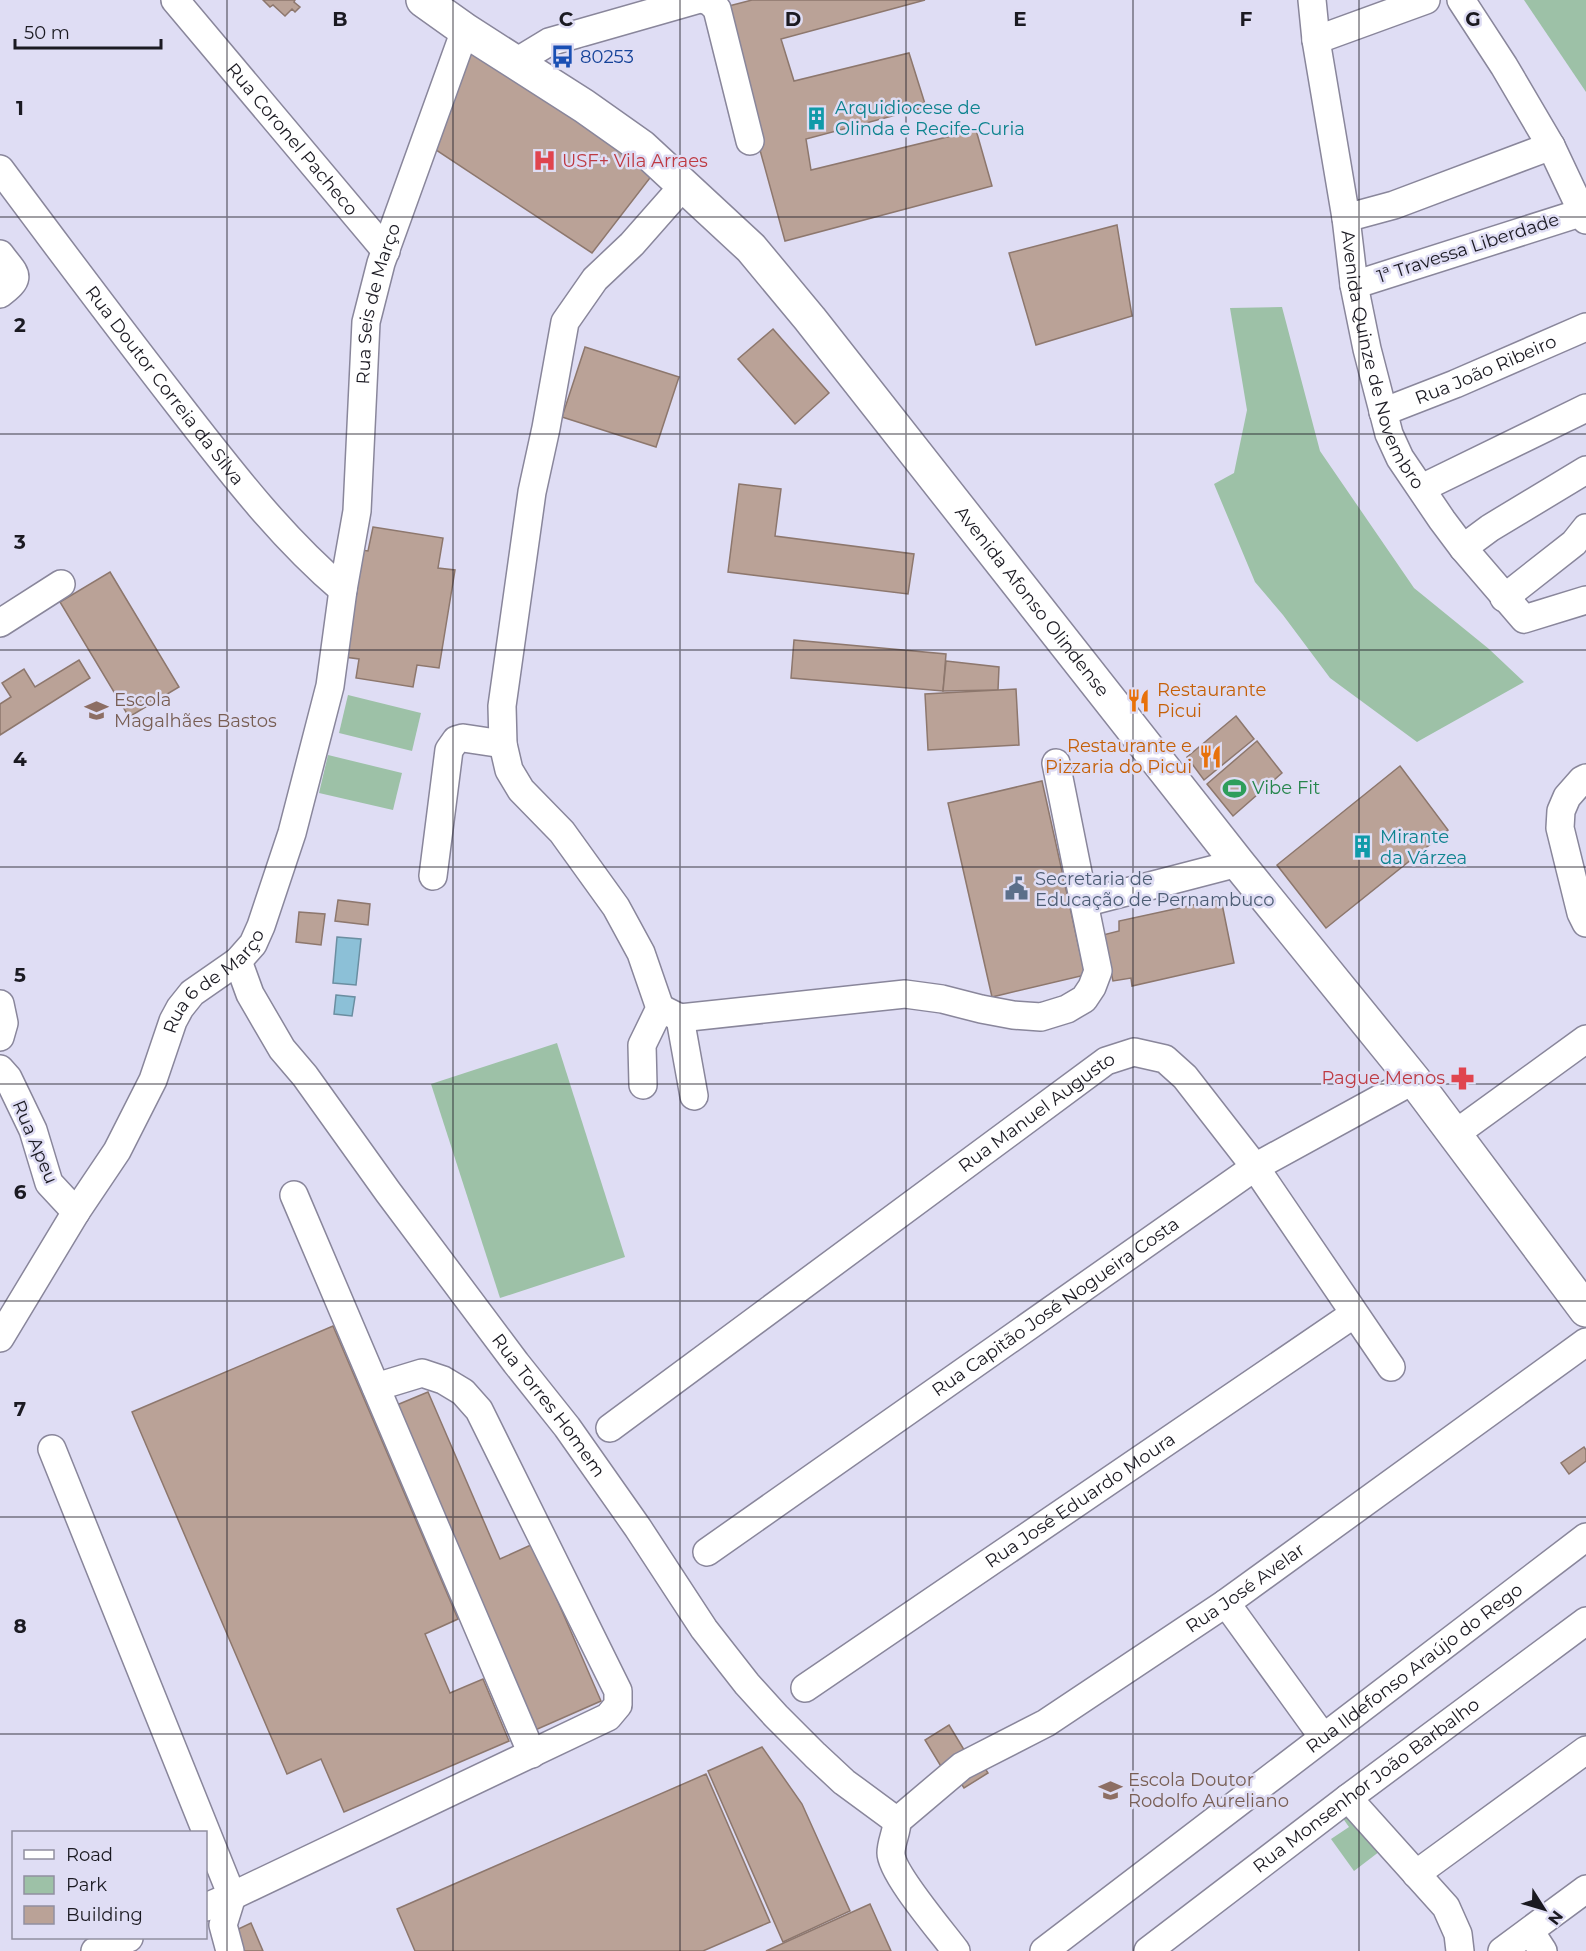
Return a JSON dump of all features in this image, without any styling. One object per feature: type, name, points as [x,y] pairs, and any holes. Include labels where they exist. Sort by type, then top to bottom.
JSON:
[{"type":"main road","name":"Avenida Afonso Olindense","points":[[423,0],[642,147],[751,248],[810,319],[1238,863],[1414,1080],[1586,1310]]},
{"type":"street","name":"Rua Coronel Pacheco","points":[[175,0],[386,251]]},
{"type":"street","points":[[516,62],[549,42],[696,0]]},
{"type":"street","points":[[705,0],[717,9],[750,141]]},
{"type":"street","name":"Avenida Quinze de Novembro","points":[[1312,0],[1316,39],[1346,218],[1354,285],[1367,350],[1389,434],[1400,458],[1462,548],[1524,619],[1586,600]]},
{"type":"street","points":[[1316,39],[1426,0]]},
{"type":"street","points":[[1461,0],[1504,66],[1551,146],[1584,216]]},
{"type":"street","name":"Rua Seis de Março","points":[[343,590],[357,511],[366,322],[386,251],[465,30]]},
{"type":"street","points":[[1346,218],[1394,205],[1551,146]]},
{"type":"street","name":"Rua Doutor Correia da Silva","points":[[0,169],[104,309],[246,490],[297,549],[343,590]]},
{"type":"street","points":[[684,185],[632,244],[595,279],[565,322],[532,492],[502,706],[503,744],[509,771],[521,790],[562,832],[616,907],[670,1013],[694,1096]]},
{"type":"street","name":"1ª Travessa Liberdade","points":[[1354,285],[1584,216]]},
{"type":"street","points":[[0,254],[15,274],[15,280],[13,285],[0,294]]},
{"type":"street","name":"Rua João Ribeiro","points":[[1383,412],[1455,384],[1586,327]]},
{"type":"street","points":[[1422,488],[1586,408]]},
{"type":"street","points":[[1462,548],[1490,528],[1586,470]]},
{"type":"street","points":[[1504,598],[1574,543],[1586,528]]},
{"type":"street","points":[[0,623],[61,584]]},
{"type":"street","name":"Rua 6 de Março","points":[[0,1338],[76,1212],[117,1150],[153,1080],[173,1021],[180,1008],[192,993],[238,961],[253,944],[292,833],[330,686],[343,590]]},
{"type":"street","points":[[433,876],[449,750],[456,740],[463,738],[503,744]]},
{"type":"street","points":[[643,1086],[642,1045],[670,1013],[905,994],[942,999],[1003,1013],[1041,1017],[1067,1009],[1084,999],[1098,971],[1056,763]]},
{"type":"street","points":[[1586,778],[1567,797],[1561,811],[1560,828],[1581,913],[1586,923]]},
{"type":"street","points":[[1084,903],[1238,863]]},
{"type":"street","name":"Rua Torres Homem","points":[[238,961],[250,994],[282,1049],[305,1076],[388,1192],[516,1363],[574,1436],[704,1629],[754,1692],[815,1755],[844,1782],[897,1821]]},
{"type":"street","points":[[0,1004],[4,1023],[1,1035]]},
{"type":"street","points":[[1455,1134],[1586,1039]]},
{"type":"street","name":"Rua Manuel Augusto","points":[[610,1428],[1106,1061],[1134,1052],[1165,1059],[1185,1077],[1254,1167],[1391,1367]]},
{"type":"street","name":"Rua Apeu","points":[[0,1069],[8,1078],[33,1130],[49,1183],[76,1212]]},
{"type":"street","name":"Rua Capitão José Nogueira Costa","points":[[707,1552],[1254,1167],[1414,1080]]},
{"type":"street","points":[[294,1195],[532,1754]]},
{"type":"street","name":"Rua José Eduardo Moura","points":[[805,1688],[1354,1314]]},
{"type":"street","name":"Rua José Avelar","points":[[897,1821],[962,1766],[1046,1722],[1226,1603],[1586,1342]]},
{"type":"street","points":[[207,1907],[608,1717],[618,1705],[618,1691],[479,1410],[464,1392],[443,1380],[422,1373],[376,1387]]},
{"type":"street","points":[[52,1449],[206,1831]]},
{"type":"street","name":"Rua Ildefonso Araújo do Rego","points":[[1044,1951],[1586,1537]]},
{"type":"street","points":[[1226,1603],[1323,1737]]},
{"type":"street","name":"Rua Monsenhor João Barbalho","points":[[1148,1951],[1348,1798],[1586,1621]]},
{"type":"street","points":[[1416,1874],[1586,1750]]},
{"type":"street","points":[[1348,1798],[1446,1907],[1454,1921],[1460,1951]]},
{"type":"street","points":[[897,1821],[897,1831],[891,1853],[893,1863],[902,1880],[956,1951]]},
{"type":"street","points":[[207,1834],[232,1896],[222,1925],[230,1951]]},
{"type":"street","points":[[1502,1951],[1537,1941],[1586,1889]]},
{"type":"street","points":[[95,1951],[126,1939]]},
{"type":"green space","points":[[1524,0],[1586,0],[1586,92]]},
{"type":"green space","points":[[1282,307],[1320,451],[1414,588],[1489,649],[1524,682],[1417,742],[1330,678],[1255,582],[1214,484],[1234,473],[1247,410],[1230,308]]},
{"type":"green space","points":[[348,695],[421,713],[412,751],[339,733]]},
{"type":"green space","points":[[328,755],[402,773],[393,810],[319,793]]},
{"type":"green space","points":[[557,1043],[625,1257],[500,1298],[431,1084]]},
{"type":"green space","points":[[1337,1810],[1388,1845],[1354,1871],[1331,1839],[1349,1827]]},
{"type":"water","points":[[337,937],[361,939],[356,985],[333,983]]},
{"type":"water","points":[[336,995],[355,997],[352,1016],[334,1014]]},
{"type":"building","points":[[263,0],[295,0],[294,2],[300,7],[295,12],[292,9],[285,16],[273,5],[270,7]]},
{"type":"building","name":"Arquidiocese de Olinda e Recife-Curia","points":[[752,0],[925,0],[781,39],[794,81],[909,53],[926,107],[806,139],[811,170],[976,130],[992,186],[785,241],[721,8]]},
{"type":"building","name":"USF+ Vila Arraes","points":[[471,45],[653,174],[592,253],[433,148]]},
{"type":"building","points":[[1117,225],[1132,316],[1036,345],[1009,253]]},
{"type":"building","points":[[773,329],[829,393],[795,424],[738,359]]},
{"type":"building","points":[[585,347],[679,377],[656,447],[562,417]]},
{"type":"building","points":[[739,484],[781,489],[775,536],[914,554],[908,594],[728,572]]},
{"type":"building","points":[[373,527],[443,538],[438,568],[455,570],[439,668],[417,665],[413,687],[356,678],[359,659],[337,656],[355,549],[368,551]]},
{"type":"building","points":[[110,572],[179,687],[129,717],[60,602]]},
{"type":"building","points":[[794,640],[946,654],[943,691],[791,678]]},
{"type":"building","points":[[79,660],[90,678],[0,735],[0,704],[11,697],[2,683],[24,669],[35,687]]},
{"type":"building","points":[[946,661],[999,667],[998,690],[943,691]]},
{"type":"building","points":[[1016,689],[1019,745],[928,750],[925,694]]},
{"type":"building","points":[[1236,716],[1254,739],[1204,780],[1187,757]]},
{"type":"building","points":[[1257,741],[1282,773],[1233,816],[1207,784]]},
{"type":"building","name":"Mirante da Várzea","points":[[1400,766],[1448,830],[1326,928],[1277,865]]},
{"type":"building","name":"Secretaria de Educação de Pernambuco","points":[[1042,781],[1085,975],[992,997],[948,803]]},
{"type":"building","points":[[1221,899],[1234,963],[1132,986],[1131,978],[1113,981],[1103,935],[1119,931],[1119,921]]},
{"type":"building","points":[[338,900],[370,904],[368,925],[335,921]]},
{"type":"building","points":[[299,912],[325,914],[321,945],[296,942]]},
{"type":"building","points":[[333,1326],[458,1619],[425,1634],[450,1693],[483,1679],[509,1741],[344,1812],[321,1759],[287,1774],[132,1412]]},
{"type":"building","points":[[428,1392],[500,1559],[533,1544],[601,1701],[533,1731],[392,1407]]},
{"type":"building","points":[[1584,1447],[1586,1461],[1569,1474],[1561,1463]]},
{"type":"building","points":[[949,1725],[966,1753],[942,1768],[925,1740]]},
{"type":"building","points":[[762,1747],[802,1804],[850,1911],[783,1942],[708,1771]]},
{"type":"building","points":[[979,1759],[988,1773],[964,1788],[955,1774]]},
{"type":"building","points":[[706,1774],[770,1922],[703,1951],[415,1951],[397,1909]]},
{"type":"building","points":[[870,1904],[891,1951],[766,1951]]},
{"type":"building","points":[[251,1923],[263,1951],[243,1951],[234,1931]]},
{"type":"place","name":"80253","points":[[562,57]]},
{"type":"place","name":"Arquidiocese de Olinda e Recife-Curia","points":[[817,118]]},
{"type":"place","name":"USF+ Vila Arraes","points":[[544,161]]},
{"type":"place","name":"Restaurante Picui","points":[[1139,700]]},
{"type":"place","name":"Escola Magalhães Bastos","points":[[96,710]]},
{"type":"place","name":"Restaurante e Pizzaria do Picui","points":[[1210,756]]},
{"type":"place","name":"Vibe Fit","points":[[1234,788]]},
{"type":"place","name":"Mirante da Várzea","points":[[1362,847]]},
{"type":"place","name":"Secretaria de Educação de Pernambuco","points":[[1017,889]]},
{"type":"place","name":"Pague Menos","points":[[1463,1078]]},
{"type":"place","name":"Escola Doutor Rodolfo Aureliano","points":[[1110,1790]]}]
